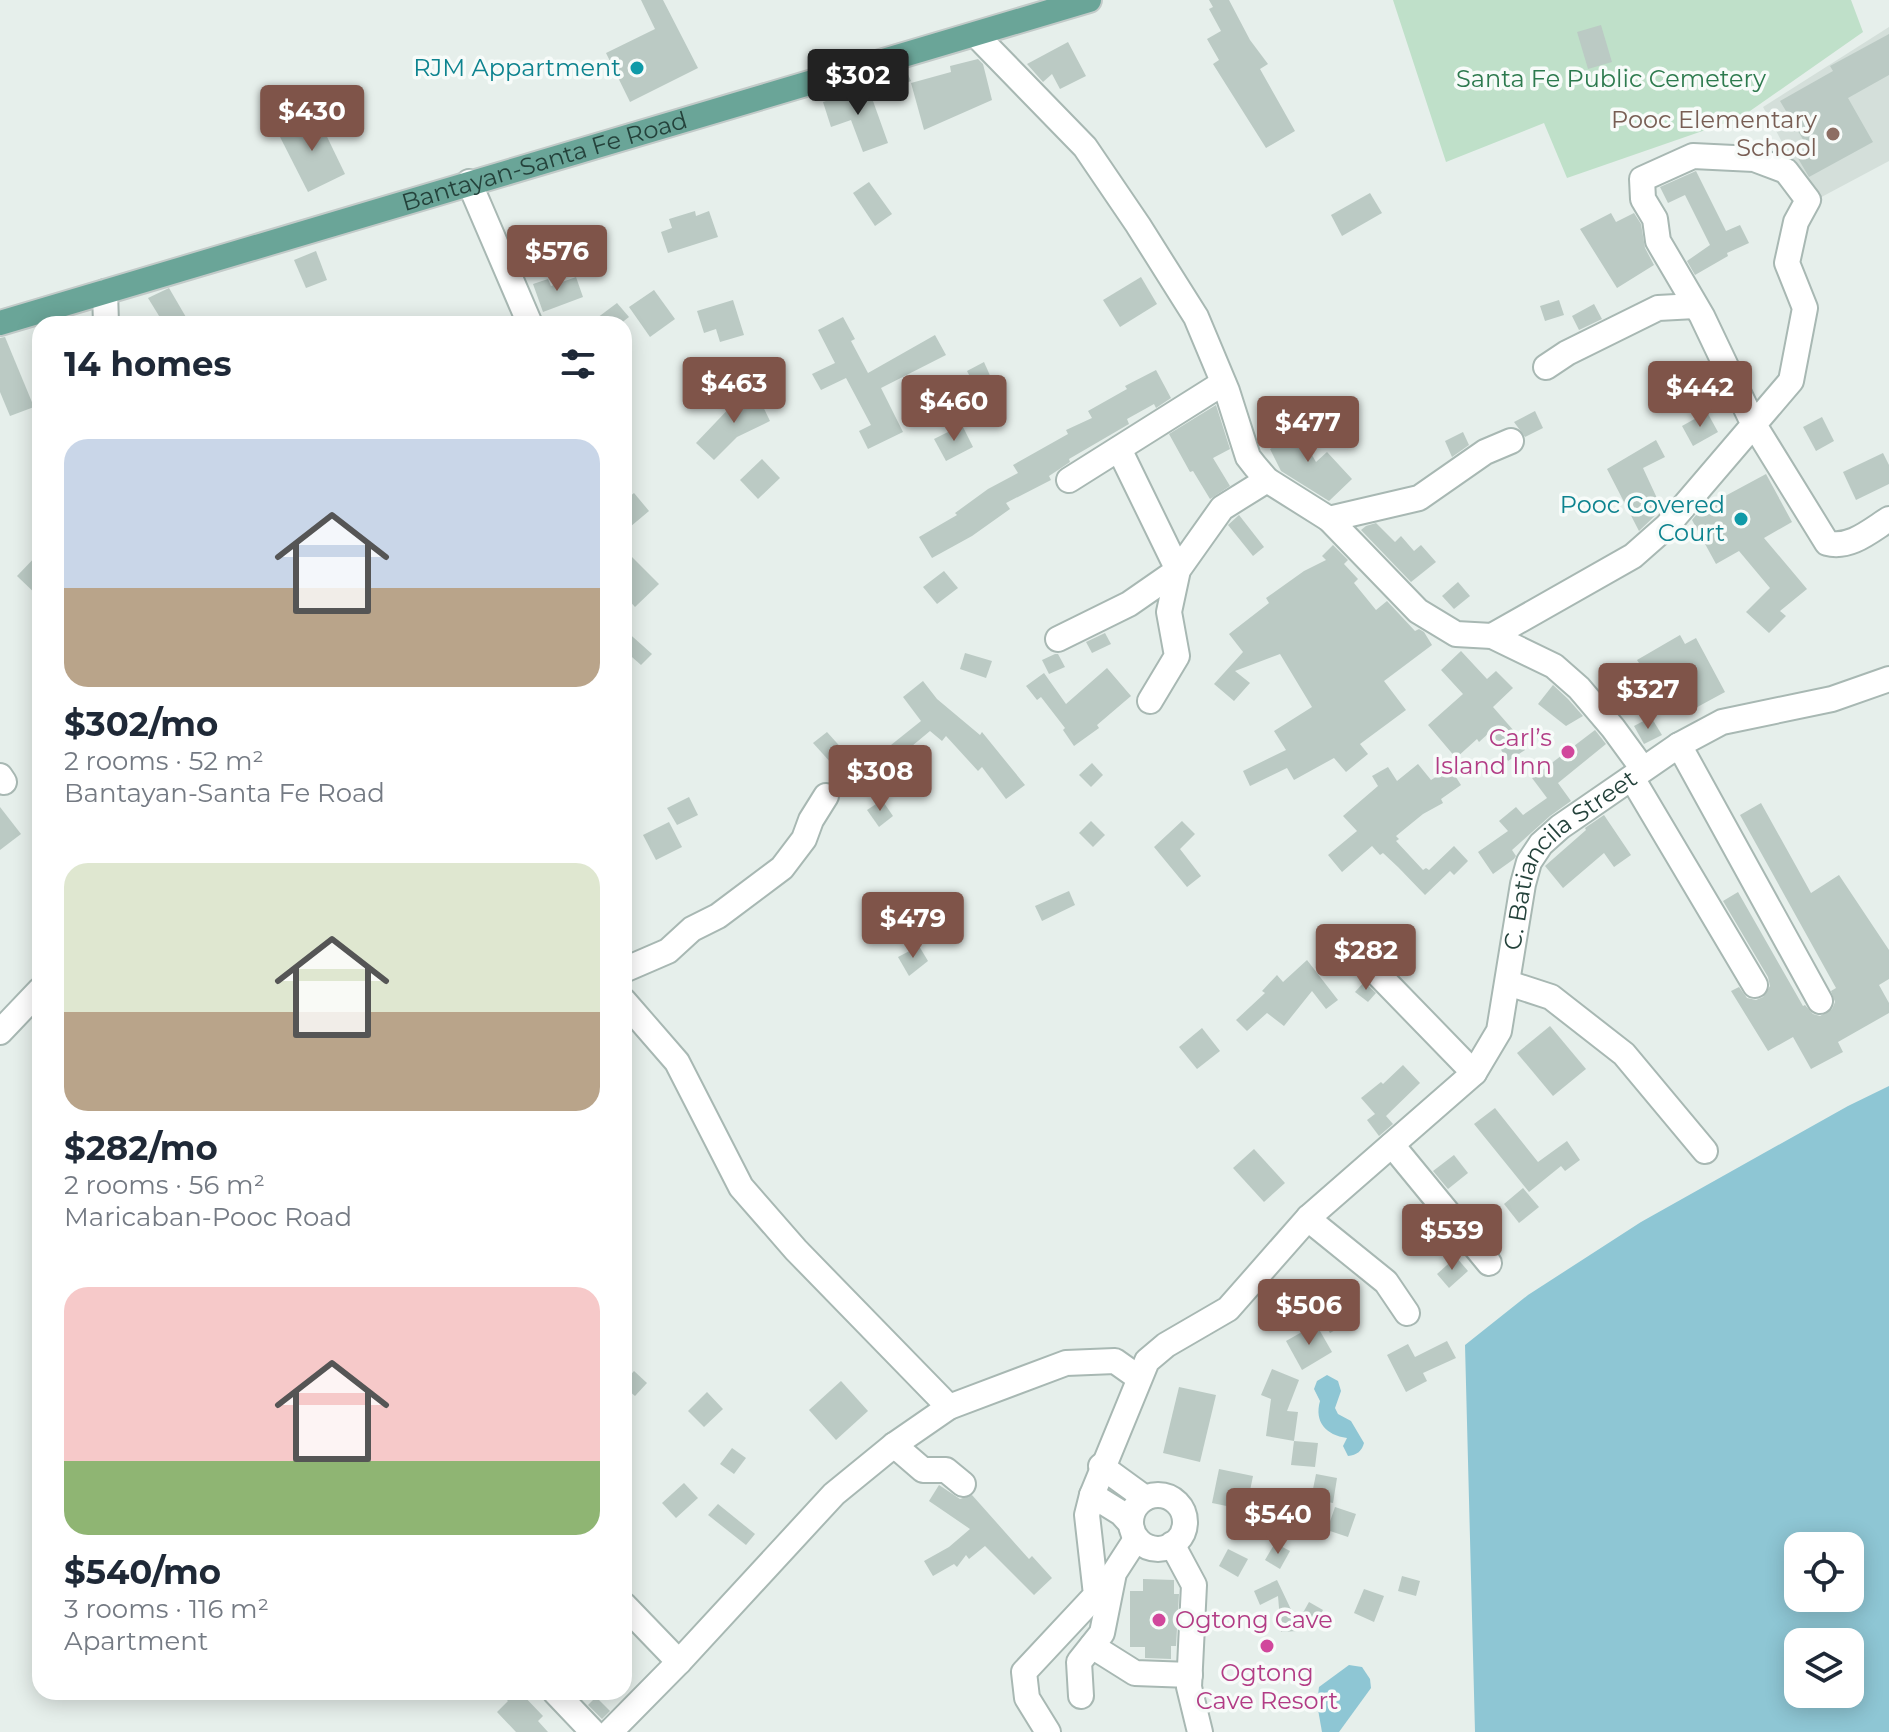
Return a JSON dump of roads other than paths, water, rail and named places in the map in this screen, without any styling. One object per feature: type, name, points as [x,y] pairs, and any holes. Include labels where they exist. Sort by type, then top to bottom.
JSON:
[{"type":"main road","name":"Bantayan-Santa Fe Road","points":[[0,323],[1089,0]]},
{"type":"street","points":[[976,35],[1085,147],[1196,317],[1248,457],[1267,480],[1329,519],[1418,611],[1456,634],[1492,636],[1554,666],[1579,688],[1605,718],[1755,985]]},
{"type":"street","points":[[1492,636],[1633,556],[1667,526],[1753,423],[1791,381],[1805,308],[1787,263],[1796,222],[1808,200],[1786,171],[1754,159],[1693,156],[1642,179],[1643,199],[1655,219],[1658,241],[1695,306],[1753,423],[1827,543],[1839,546],[1854,541],[1889,519]]},
{"type":"street","points":[[469,182],[527,316]]},
{"type":"street","points":[[105,292],[106,316]]},
{"type":"street","points":[[1546,367],[1567,353],[1658,308],[1695,306]]},
{"type":"street","points":[[1069,480],[1223,383]]},
{"type":"street","points":[[1329,519],[1419,498],[1485,452],[1511,441]]},
{"type":"street","points":[[1119,449],[1178,570],[1169,612],[1177,656],[1150,701]]},
{"type":"street","points":[[1058,639],[1129,604],[1178,570],[1222,508],[1267,480]]},
{"type":"street","name":"C. Batiancila Street","points":[[1048,1732],[1027,1698],[1024,1672],[1096,1595],[1087,1515],[1101,1466],[1147,1361],[1166,1345],[1228,1309],[1309,1217],[1474,1073],[1499,1031],[1523,884],[1529,862],[1541,844],[1560,827],[1679,745],[1722,722],[1832,699],[1889,679]]},
{"type":"street","points":[[1679,745],[1820,1001]]},
{"type":"street","points":[[632,967],[668,951],[692,929],[718,916],[782,868],[804,839],[811,820],[826,796]]},
{"type":"street","points":[[1372,968],[1474,1073]]},
{"type":"street","points":[[1508,983],[1551,997],[1624,1054],[1705,1151]]},
{"type":"street","points":[[0,1032],[32,998]]},
{"type":"street","points":[[632,1010],[677,1062],[741,1187],[796,1250],[949,1407]]},
{"type":"street","points":[[1392,1145],[1489,1263]]},
{"type":"street","points":[[1309,1217],[1386,1282],[1407,1313]]},
{"type":"street","points":[[610,1732],[834,1494],[894,1445],[949,1407],[1066,1363],[1115,1361],[1139,1378]]},
{"type":"street","points":[[894,1445],[923,1470],[946,1470],[963,1484]]},
{"type":"street","points":[[1101,1466],[1145,1498]]},
{"type":"street","points":[[1081,1696],[1079,1662],[1102,1633],[1114,1573],[1133,1531],[1134,1509],[1145,1498],[1164,1495],[1180,1505],[1185,1523],[1178,1540],[1165,1549],[1149,1548],[1133,1531],[1121,1513],[1092,1495]]},
{"type":"street","points":[[1172,1544],[1194,1585],[1189,1687],[1200,1732]]},
{"type":"street","points":[[632,1613],[679,1662]]},
{"type":"street","points":[[1092,1646],[1135,1673],[1190,1675]]},
{"type":"street","points":[[563,1700],[593,1732]]},
{"type":"water","points":[[1889,1086],[1889,1732],[1475,1732],[1465,1345],[1528,1295],[1641,1222]]},
{"type":"water","points":[[1327,1375],[1338,1381],[1341,1391],[1335,1408],[1338,1414],[1351,1421],[1364,1443],[1354,1455],[1348,1456],[1343,1446],[1347,1438],[1328,1431],[1320,1421],[1320,1401],[1314,1389],[1317,1381]]},
{"type":"water","points":[[1349,1665],[1362,1667],[1370,1679],[1371,1688],[1339,1732],[1322,1732],[1317,1704],[1319,1687]]},
{"type":"place","name":"RJM Appartment","points":[[637,68]]},
{"type":"place","name":"Pooc Elementary School","points":[[1833,134]]},
{"type":"place","name":"Pooc Covered Court","points":[[1741,519]]},
{"type":"place","name":"Carl’s Island Inn","points":[[1568,752]]},
{"type":"place","name":"Ogtong Cave","points":[[1159,1620]]},
{"type":"place","name":"Ogtong Cave Resort","points":[[1267,1646]]},
{"type":"park label","name":"Santa Fe Public Cemetery","points":[[1611,79]]}]
